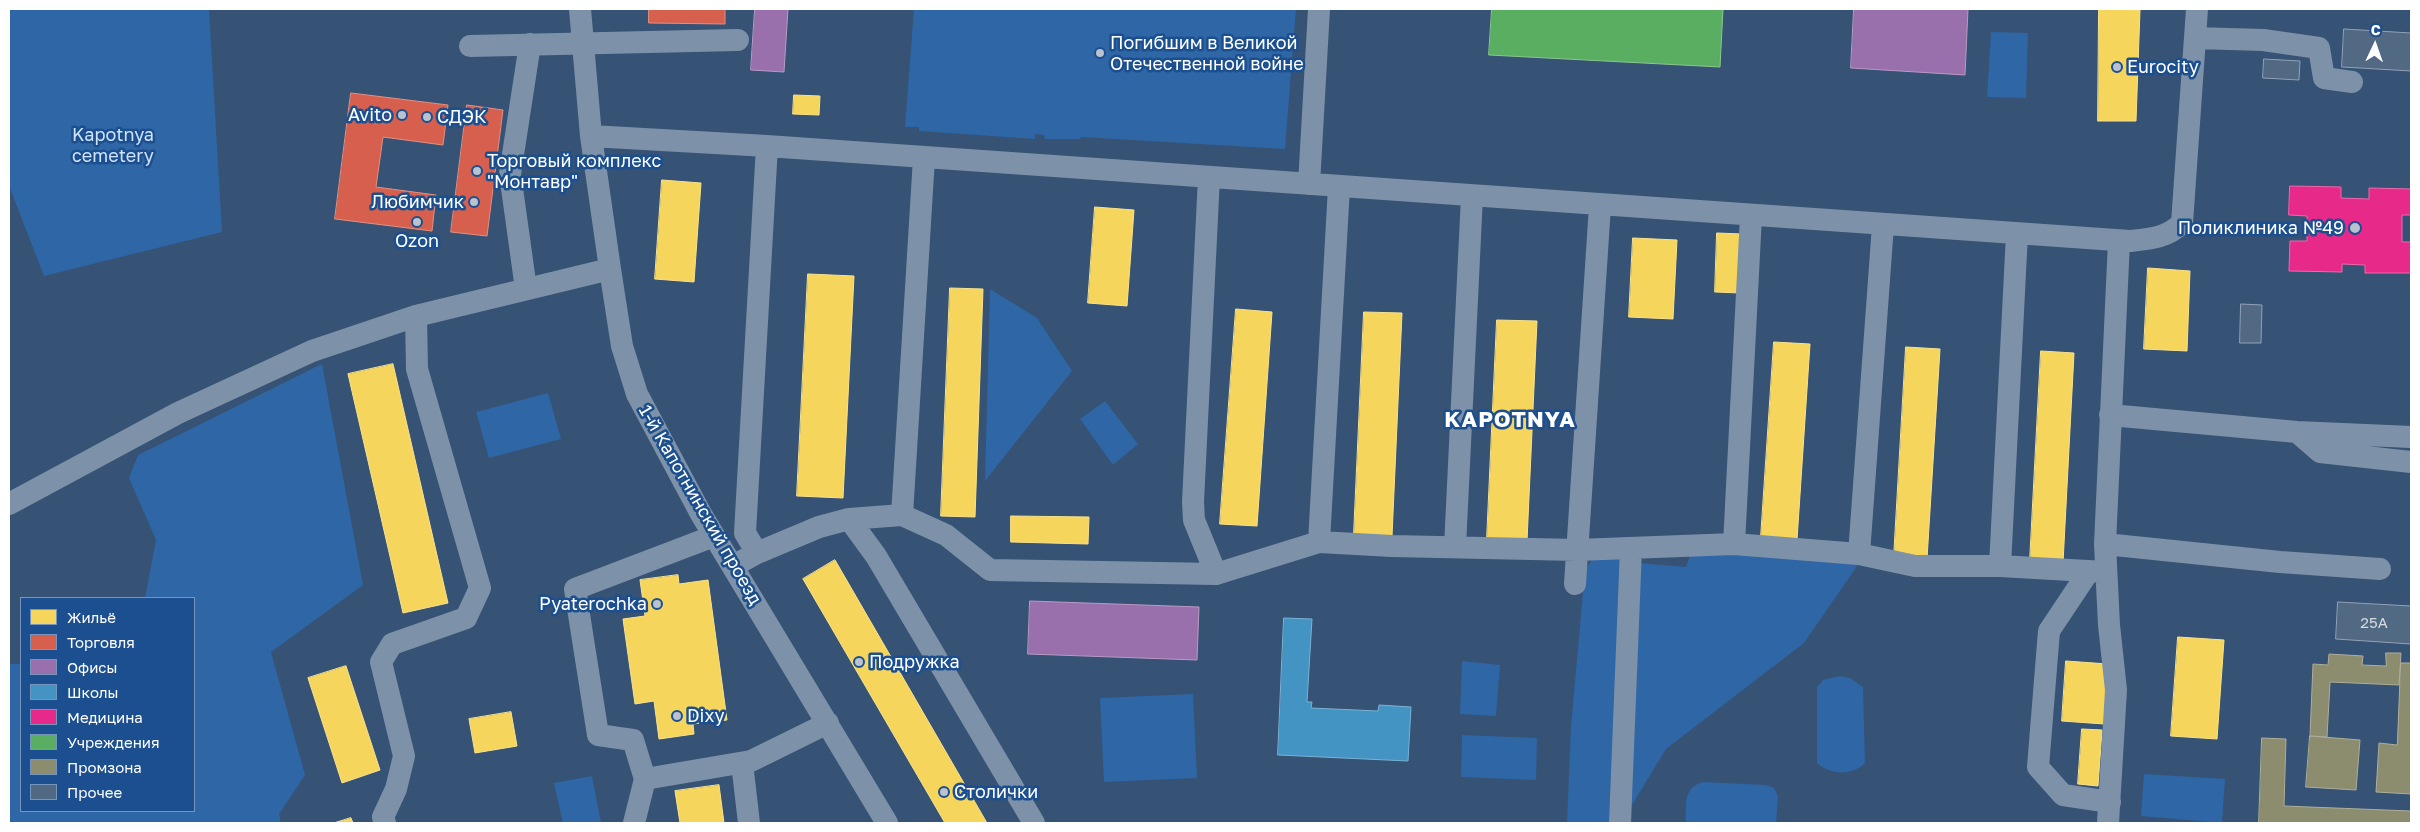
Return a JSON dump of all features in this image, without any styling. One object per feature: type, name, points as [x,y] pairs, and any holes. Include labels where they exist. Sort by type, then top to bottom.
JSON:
[{"type":"street","name":"1-й Капотнинский проезд","points":[[580,9],[591,136],[610,269],[622,346],[637,394],[680,477],[714,536],[887,823]]},
{"type":"street","points":[[1309,184],[1319,9]]},
{"type":"street","points":[[591,136],[767,146],[2119,241],[2159,238],[2173,233],[2182,223],[2197,9]]},
{"type":"street","points":[[2195,38],[2263,40],[2319,48],[2324,78],[2352,82]]},
{"type":"street","points":[[470,46],[738,40]]},
{"type":"street","points":[[526,289],[510,174],[530,44]]},
{"type":"street","points":[[757,553],[746,533],[767,146]]},
{"type":"street","points":[[902,515],[924,158]]},
{"type":"street","points":[[1208,177],[1193,502],[1194,520],[1216,574]]},
{"type":"street","points":[[1319,542],[1339,187]]},
{"type":"street","points":[[1455,547],[1472,196]]},
{"type":"street","points":[[1576,584],[1600,206]]},
{"type":"street","points":[[1734,544],[1751,216]]},
{"type":"street","points":[[1859,554],[1883,225]]},
{"type":"street","points":[[2000,566],[2017,234]]},
{"type":"street","points":[[2097,571],[2116,690],[2109,812],[2063,795],[2038,767],[2049,631],[2097,571],[2105,544],[2119,241]]},
{"type":"street","points":[[9,504],[178,413],[312,351],[416,316],[610,269]]},
{"type":"street","points":[[385,823],[383,817],[396,790],[404,756],[381,662],[392,644],[466,618],[480,588],[417,369],[416,316]]},
{"type":"street","points":[[2110,415],[2297,432],[2411,437]]},
{"type":"street","points":[[2297,432],[2320,452],[2411,462]]},
{"type":"street","points":[[733,566],[757,553],[819,527],[849,519],[902,515],[946,535],[990,570],[1216,574],[1319,542],[1577,550],[1734,544],[1859,554],[1915,566],[2000,566],[2097,571]]},
{"type":"street","points":[[849,519],[876,556],[1034,823]]},
{"type":"street","points":[[634,823],[645,778],[633,740],[598,735],[575,589],[714,536]]},
{"type":"street","points":[[2105,544],[2280,562],[2380,569]]},
{"type":"street","points":[[1620,823],[1631,548]]},
{"type":"street","points":[[645,778],[751,762],[828,723]]},
{"type":"street","points":[[742,763],[750,823]]},
{"type":"green space","name":"Kapotnya cemetery","points":[[9,9],[209,9],[222,232],[44,276],[9,186]]},
{"type":"green space","points":[[914,9],[1296,9],[1285,149],[1081,137],[1080,139],[1045,139],[1044,135],[1035,134],[1035,139],[919,131],[919,127],[905,127]]},
{"type":"green space","points":[[1991,32],[2028,33],[2026,98],[1987,97]]},
{"type":"green space","points":[[990,289],[1037,318],[1072,371],[985,481]]},
{"type":"green space","points":[[322,364],[363,585],[271,652],[305,775],[279,814],[281,823],[9,823],[9,664],[20,664],[20,812],[195,812],[195,597],[145,597],[156,540],[129,478],[138,455]]},
{"type":"green space","points":[[548,393],[561,439],[489,458],[476,412]]},
{"type":"green space","points":[[1105,401],[1138,444],[1113,465],[1080,419]]},
{"type":"green space","points":[[1596,553],[1638,563],[1686,567],[1691,553],[1864,556],[1804,643],[1666,749],[1621,823],[1567,823],[1571,726],[1585,570]]},
{"type":"green space","points":[[1462,661],[1500,665],[1496,716],[1460,714]]},
{"type":"green space","points":[[1840,676],[1850,678],[1863,687],[1865,763],[1848,772],[1828,770],[1817,763],[1817,687],[1823,680]]},
{"type":"green space","points":[[1193,694],[1197,778],[1104,782],[1100,698]]},
{"type":"green space","points":[[1462,735],[1537,738],[1536,780],[1461,777]]},
{"type":"green space","points":[[2144,774],[2225,779],[2222,823],[2141,816]]},
{"type":"green space","points":[[592,776],[601,823],[563,823],[554,783]]},
{"type":"green space","points":[[1703,782],[1766,785],[1774,788],[1778,796],[1776,823],[1686,823],[1688,793],[1696,785]]},
{"type":"building: Жильё","points":[[2099,9],[2140,10],[2136,121],[2098,121]]},
{"type":"building: Жильё","points":[[794,95],[820,96],[819,115],[793,114]]},
{"type":"building: Жильё","points":[[662,180],[701,183],[694,282],[655,279]]},
{"type":"building: Жильё","points":[[1095,207],[1134,210],[1127,306],[1088,303]]},
{"type":"building: Жильё","points":[[1717,233],[1742,234],[1740,293],[1715,292]]},
{"type":"building: Жильё","points":[[1633,238],[1677,240],[1673,319],[1629,317]]},
{"type":"building: Жильё","points":[[2148,268],[2190,271],[2187,351],[2144,349]]},
{"type":"building: Жильё","points":[[808,274],[854,276],[843,498],[797,496]]},
{"type":"building: Жильё","points":[[950,288],[983,289],[975,517],[941,516]]},
{"type":"building: Жильё","points":[[1236,309],[1272,312],[1257,526],[1220,524]]},
{"type":"building: Жильё","points":[[1364,312],[1402,313],[1392,536],[1354,534]]},
{"type":"building: Жильё","points":[[1497,320],[1537,321],[1527,541],[1487,539]]},
{"type":"building: Жильё","points":[[1774,342],[1810,344],[1796,555],[1760,552]]},
{"type":"building: Жильё","points":[[1906,347],[1940,349],[1927,559],[1894,557]]},
{"type":"building: Жильё","points":[[2041,351],[2074,353],[2063,563],[2030,561]]},
{"type":"building: Жильё","points":[[393,364],[448,603],[403,613],[348,374]]},
{"type":"building: Жильё","points":[[1011,516],[1089,517],[1088,544],[1011,542]]},
{"type":"building: Жильё","points":[[835,560],[987,823],[945,823],[803,579]]},
{"type":"building: Жильё","points":[[678,575],[679,584],[708,580],[727,720],[693,724],[694,734],[659,739],[654,701],[635,704],[623,619],[645,616],[640,580]]},
{"type":"building: Жильё","points":[[2178,637],[2224,640],[2217,739],[2171,736]]},
{"type":"building: Жильё","points":[[2066,661],[2108,664],[2104,724],[2062,721]]},
{"type":"building: Жильё","points":[[346,666],[380,770],[342,783],[308,678]]},
{"type":"building: Жильё","points":[[511,712],[517,746],[475,753],[469,719]]},
{"type":"building: Жильё","points":[[2082,729],[2102,730],[2098,786],[2078,784]]},
{"type":"building: Жильё","points":[[719,785],[724,823],[680,823],[675,791]]},
{"type":"building: Жильё","points":[[351,818],[353,823],[334,823]]},
{"type":"building: Торговля","points":[[649,9],[725,9],[725,24],[649,23]]},
{"type":"building: Торговля","points":[[351,93],[448,105],[443,145],[383,137],[376,187],[436,195],[432,231],[335,219]]},
{"type":"building: Торговля","name":"Торговый комплекс \"Монтавр\"","points":[[467,105],[503,110],[487,236],[451,232]]},
{"type":"building: Офисы","points":[[755,9],[788,9],[784,72],[751,70]]},
{"type":"building: Офисы","points":[[1854,9],[1968,9],[1965,75],[1851,68]]},
{"type":"building: Офисы","points":[[1030,601],[1199,607],[1197,660],[1028,654]]},
{"type":"building: Школы","points":[[1284,618],[1312,619],[1307,702],[1312,702],[1311,708],[1378,711],[1379,705],[1411,707],[1408,761],[1278,755]]},
{"type":"building: Медицина","name":"Поликлиника №49","points":[[2290,186],[2341,187],[2341,198],[2369,199],[2369,188],[2411,189],[2411,215],[2402,215],[2402,242],[2411,242],[2411,273],[2365,273],[2365,265],[2342,264],[2342,272],[2289,271],[2290,241],[2307,241],[2307,216],[2289,215]]},
{"type":"building: Учреждения","points":[[1492,9],[1723,9],[1720,67],[1489,55]]},
{"type":"building: Промзона","points":[[2386,653],[2401,653],[2399,685],[2330,682],[2327,737],[2310,736],[2313,664],[2328,665],[2329,654],[2363,656],[2362,665],[2386,666]]},
{"type":"building: Промзона","points":[[2401,663],[2411,663],[2411,794],[2376,792],[2379,743],[2397,745]]},
{"type":"building: Промзона","points":[[2310,736],[2360,740],[2356,790],[2306,787]]},
{"type":"building: Промзона","points":[[2262,738],[2286,739],[2284,806],[2411,811],[2411,823],[2259,823]]},
{"type":"building: Прочее","points":[[2344,29],[2411,33],[2411,71],[2342,67]]},
{"type":"building: Прочее","points":[[2264,59],[2300,61],[2299,80],[2263,78]]},
{"type":"building: Прочее","points":[[2241,304],[2262,305],[2261,343],[2240,343]]},
{"type":"building: Прочее","points":[[2338,602],[2411,606],[2411,644],[2336,639]]},
{"type":"place","name":"Погибшим в Великой Отечественной войне","points":[[1100,53]]},
{"type":"place","name":"Eurocity","points":[[2117,67]]},
{"type":"place","name":"Avito","points":[[402,115]]},
{"type":"place","name":"СДЭК","points":[[427,117]]},
{"type":"place","name":"Торговый комплекс \"Монтавр\"","points":[[477,171]]},
{"type":"place","name":"Любимчик","points":[[474,202]]},
{"type":"place","name":"Ozon","points":[[417,222]]},
{"type":"place","name":"Поликлиника №49","points":[[2355,228]]},
{"type":"place","name":"Pyaterochka","points":[[657,604]]},
{"type":"place","name":"Подружка","points":[[859,662]]},
{"type":"place","name":"Dixy","points":[[677,716]]},
{"type":"place","name":"Столички","points":[[944,792]]},
{"type":"district","name":"KAPOTNYA","points":[[1510,420]]}]
